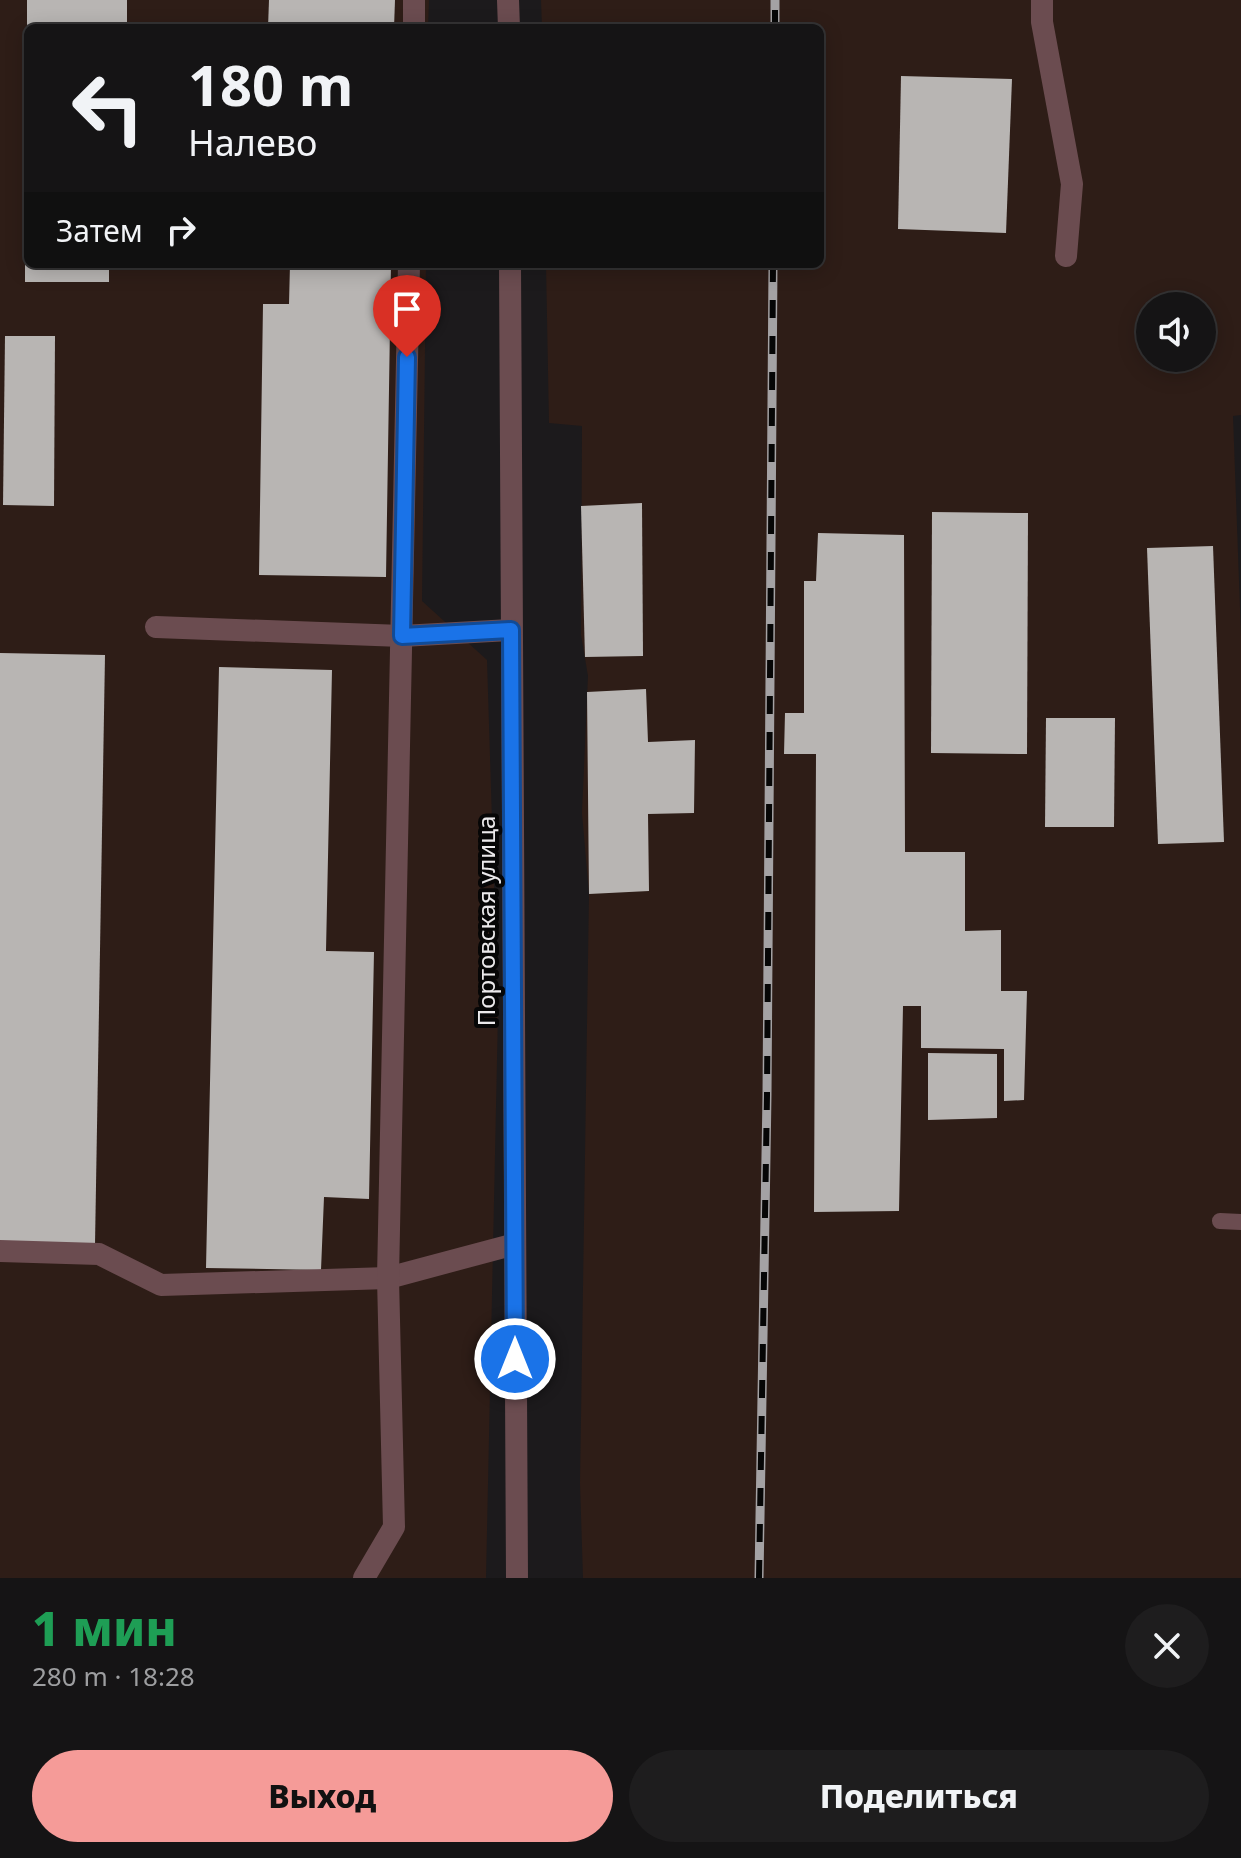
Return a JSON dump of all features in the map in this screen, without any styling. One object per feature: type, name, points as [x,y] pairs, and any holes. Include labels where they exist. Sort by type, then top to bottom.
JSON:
[{"type":"street","points":[[414,0],[414,24]]},
{"type":"street","points":[[508,0],[509,24]]},
{"type":"street","points":[[1042,0],[1042,22],[1072,184],[1066,256]]},
{"type":"street","points":[[364,1578],[394,1527],[388,1278],[409,268]]},
{"type":"street","name":"Портовская улица","points":[[510,268],[517,1578]]},
{"type":"street","points":[[156,627],[402,636],[511,630]]},
{"type":"street","points":[[0,1251],[99,1254],[161,1285],[388,1278],[515,1244]]},
{"type":"lane","points":[[1220,1221],[1241,1222]]},
{"type":"shaded area","points":[[0,0],[429,0],[428,24],[24,24],[24,268],[426,268],[422,601],[487,660],[498,1013],[486,1578],[0,1578]]},
{"type":"shaded area","points":[[541,0],[1241,0],[1241,415],[1233,416],[1241,636],[1241,1578],[583,1578],[580,1483],[589,894],[582,813],[588,676],[581,635],[582,426],[549,423],[546,268],[824,268],[824,24],[542,24]]},
{"type":"building","points":[[27,0],[127,0],[127,24],[27,24]]},
{"type":"building","points":[[269,0],[395,0],[394,24],[268,24]]},
{"type":"building","points":[[901,76],[1012,79],[1006,233],[898,229]]},
{"type":"building","points":[[25,268],[109,268],[109,282],[25,282]]},
{"type":"building","points":[[290,268],[391,268],[386,577],[259,575],[263,304],[289,304]]},
{"type":"building","points":[[5,336],[55,336],[54,506],[3,505]]},
{"type":"building","points":[[642,503],[643,656],[585,657],[581,506]]},
{"type":"building","points":[[932,512],[1028,513],[1027,754],[931,753]]},
{"type":"building","points":[[818,533],[904,535],[905,852],[965,852],[965,931],[1001,930],[1001,991],[1027,991],[1024,1100],[1004,1101],[1004,1049],[921,1048],[921,1006],[903,1006],[899,1211],[814,1212],[816,754],[784,754],[785,713],[804,713],[804,581],[816,581]]},
{"type":"building","points":[[1213,546],[1224,842],[1158,844],[1147,548]]},
{"type":"building","points":[[0,653],[105,655],[95,1245],[0,1243]]},
{"type":"building","points":[[219,667],[332,670],[326,951],[374,952],[369,1199],[324,1197],[321,1270],[206,1268]]},
{"type":"building","points":[[646,689],[648,742],[695,740],[694,813],[648,814],[649,891],[589,894],[587,692]]},
{"type":"building","points":[[1046,718],[1115,718],[1114,827],[1045,827]]},
{"type":"building","points":[[928,1053],[997,1054],[997,1118],[928,1120]]},
{"type":"railway","points":[[775,0],[775,24]]},
{"type":"railway","points":[[759,1578],[767,1095],[773,268]]},
{"type":"route","points":[[407,357],[402,636],[511,630],[515,1359]]}]
